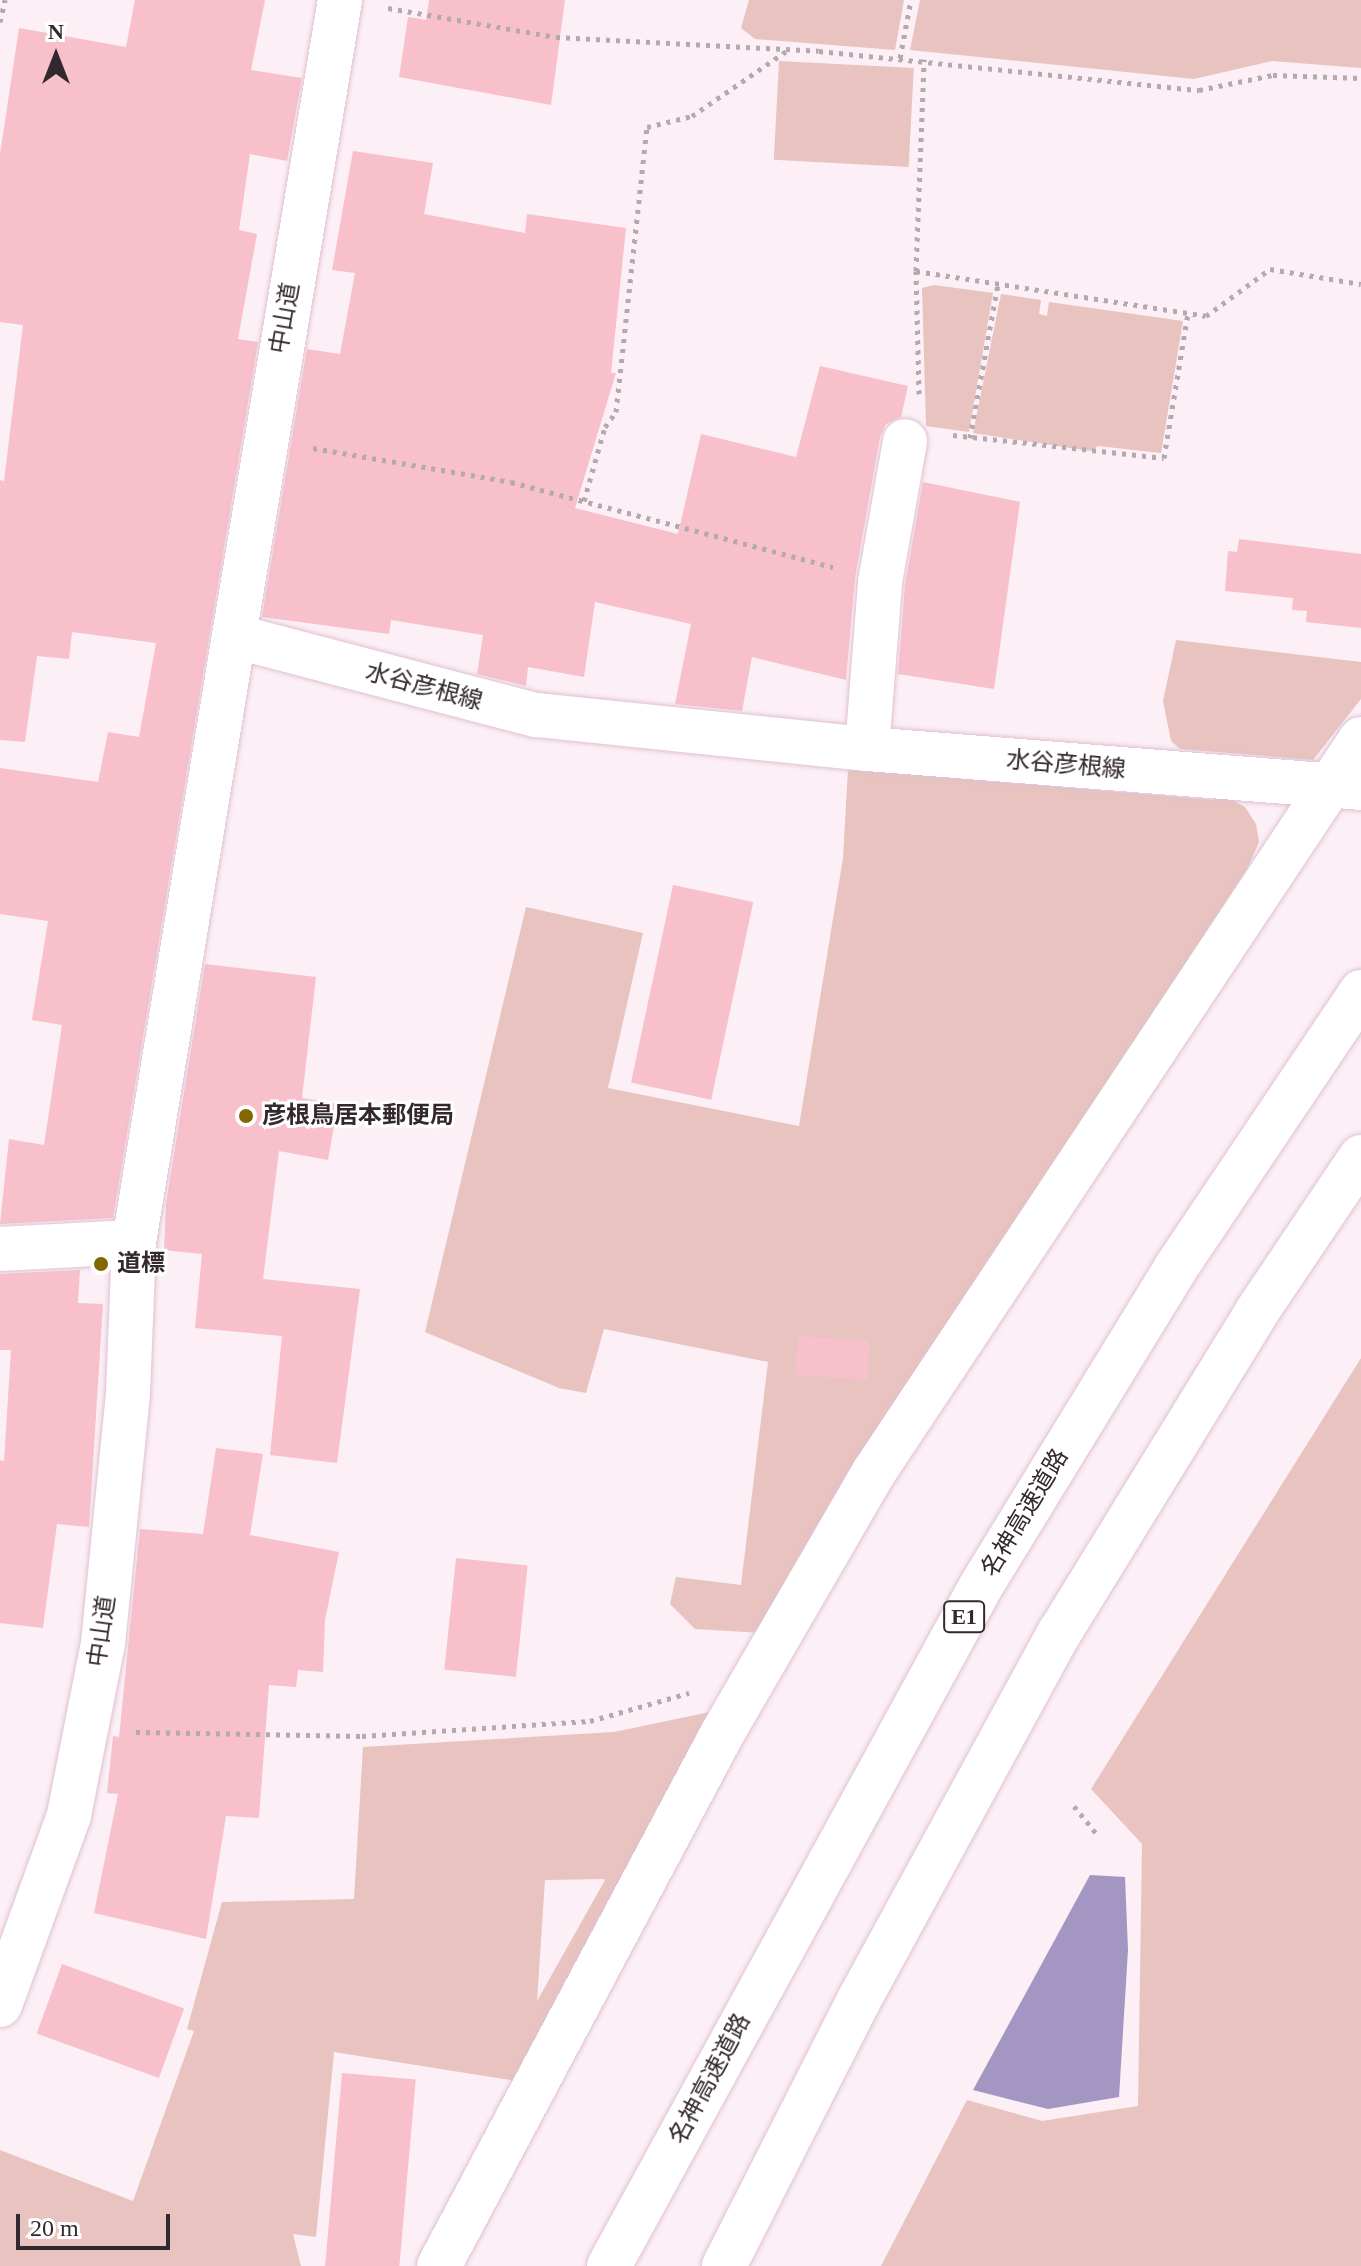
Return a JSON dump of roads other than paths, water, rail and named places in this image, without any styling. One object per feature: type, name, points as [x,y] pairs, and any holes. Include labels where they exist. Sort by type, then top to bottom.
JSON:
[{"type":"main road","name":"中山道","points":[[234,636],[340,0]]},
{"type":"main road","points":[[867,749],[880,582],[911,435]]},
{"type":"main road","points":[[0,1249],[134,1242],[234,636]]},
{"type":"main road","name":"水谷彦根線","points":[[234,636],[536,715],[867,749],[1343,787]]},
{"type":"main road","points":[[439,2266],[746,1692],[874,1472],[1343,787],[1361,739]]},
{"type":"main road","name":"名神高速道路","points":[[609,2266],[981,1586],[1175,1269],[1361,992]]},
{"type":"main road","points":[[724,2266],[859,2000],[1060,1632],[1256,1313],[1361,1157]]},
{"type":"main road","name":"中山道","points":[[0,2005],[69,1815],[103,1644],[128,1393],[134,1242]]},
{"type":"place","name":"彦根鳥居本郵便局","points":[[246,1116]]},
{"type":"place","name":"道標","points":[[101,1264]]}]
